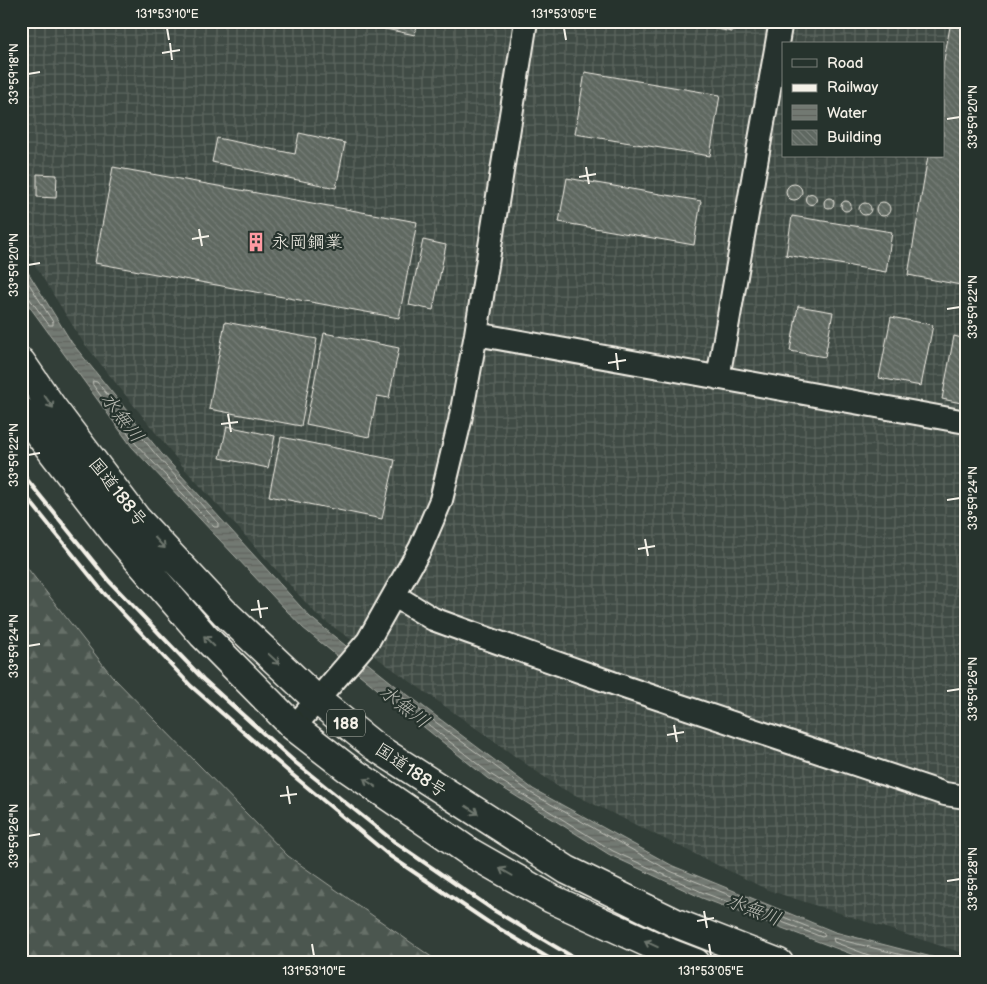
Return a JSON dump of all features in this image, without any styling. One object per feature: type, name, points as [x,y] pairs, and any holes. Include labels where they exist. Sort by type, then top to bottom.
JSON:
[{"type":"highway","name":"国道188号","points":[[21,362],[52,408],[136,518],[224,612],[317,700],[374,746],[568,870],[676,923],[780,963]]},
{"type":"highway","name":"国道188号","points":[[21,411],[121,541],[203,635],[294,727],[348,768],[471,852],[552,899],[696,963]]},
{"type":"street","points":[[294,727],[368,641],[395,596],[420,548],[441,500],[460,421],[476,334],[526,21]]},
{"type":"street","points":[[718,378],[781,21]]},
{"type":"street","points":[[476,334],[966,422]]},
{"type":"street","points":[[395,596],[433,619],[484,638],[945,794],[966,798]]},
{"type":"shaded area","points":[[21,21],[966,21],[966,954],[768,890],[557,786],[318,616],[184,468],[83,342],[21,243]]},
{"type":"green space","points":[[21,560],[112,676],[288,856],[440,963],[21,963]]},
{"type":"water","name":"水無川","points":[[21,261],[72,343],[161,453],[310,617],[396,686],[533,789],[673,866],[835,932],[955,963],[879,963],[870,961],[702,898],[610,855],[487,778],[303,628],[132,447],[21,295]]},
{"type":"building","points":[[372,21],[418,21],[415,35],[371,26]]},
{"type":"building","points":[[678,21],[734,21],[732,32]]},
{"type":"building","points":[[951,21],[966,21],[966,286],[908,275],[928,158],[944,158],[944,60]]},
{"type":"building","points":[[585,72],[720,95],[710,156],[575,134]]},
{"type":"building","points":[[299,133],[345,143],[336,188],[212,162],[217,138],[295,154]]},
{"type":"building","name":"永岡鋼業","points":[[113,167],[417,222],[399,318],[95,263]]},
{"type":"building","points":[[37,174],[57,175],[56,198],[37,197]]},
{"type":"building","points":[[567,178],[701,201],[694,245],[559,222]]},
{"type":"building","points":[[794,184],[802,192],[794,200],[786,192]]},
{"type":"building","points":[[811,193],[817,199],[811,205],[805,199]]},
{"type":"building","points":[[829,198],[834,203],[829,208],[824,203]]},
{"type":"building","points":[[846,201],[851,206],[846,211],[841,206]]},
{"type":"building","points":[[883,202],[888,204],[890,209],[888,214],[883,216],[878,214],[876,209],[878,204]]},
{"type":"building","points":[[865,203],[871,209],[865,215],[859,209]]},
{"type":"building","points":[[792,216],[892,232],[886,272],[786,255]]},
{"type":"building","points":[[423,240],[446,245],[433,310],[409,305]]},
{"type":"building","points":[[798,306],[833,312],[825,357],[790,351]]},
{"type":"building","points":[[891,317],[933,325],[921,386],[879,378]]},
{"type":"building","points":[[225,322],[317,339],[301,426],[209,409]]},
{"type":"building","points":[[324,333],[399,348],[389,398],[377,396],[369,437],[306,424]]},
{"type":"building","points":[[954,336],[966,339],[966,404],[942,399]]},
{"type":"building","points":[[227,426],[275,436],[268,468],[220,458]]},
{"type":"building","points":[[281,437],[395,460],[382,519],[269,496]]},
{"type":"railway","points":[[21,472],[109,581],[203,679],[296,763],[396,843],[495,911],[583,963]]},
{"type":"railway","points":[[21,490],[103,592],[191,686],[289,772],[390,856],[488,922],[557,963]]},
{"type":"place","name":"永岡鋼業","points":[[256,242]]}]
